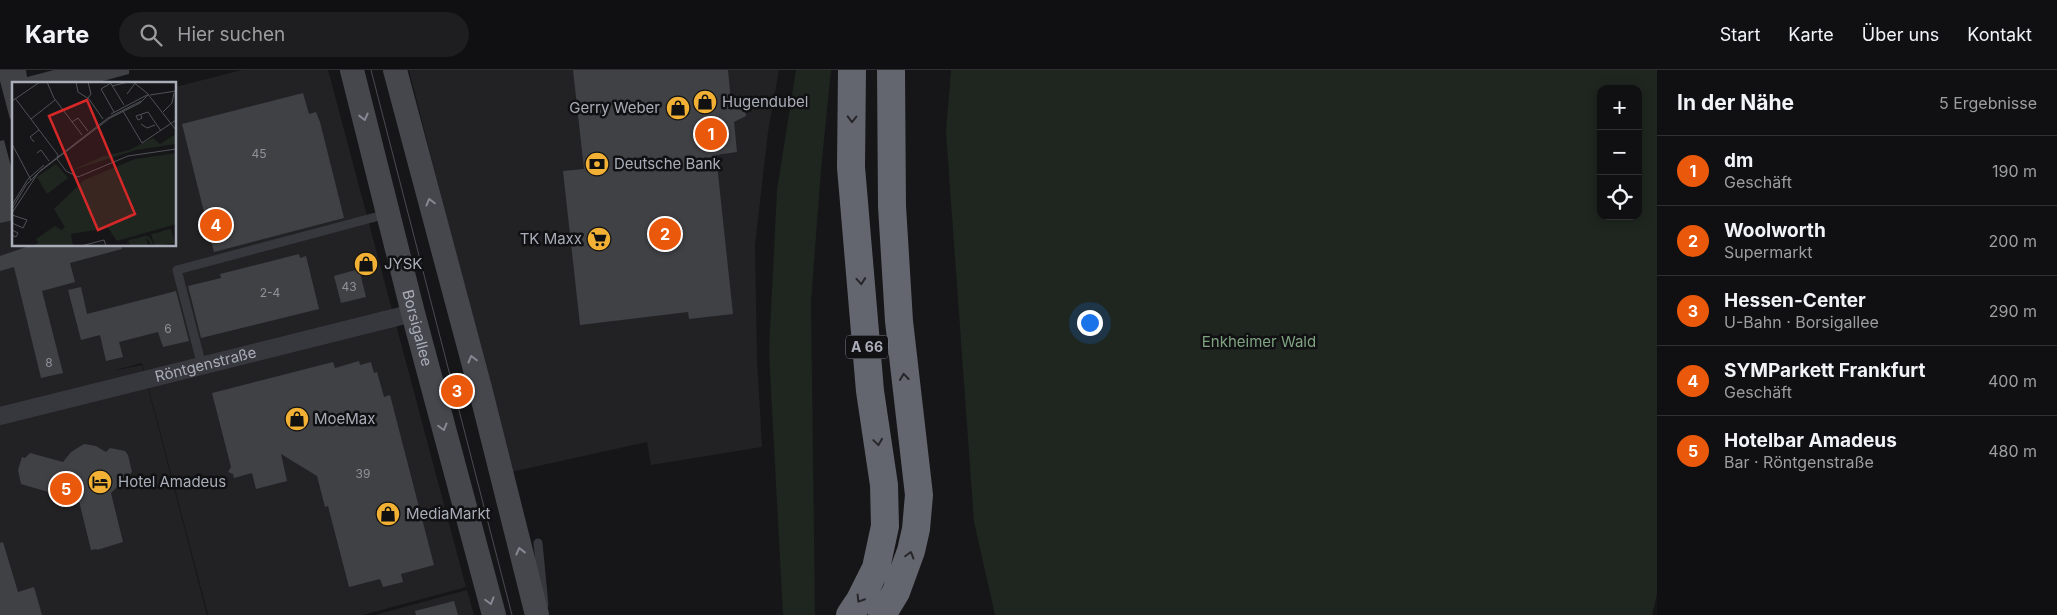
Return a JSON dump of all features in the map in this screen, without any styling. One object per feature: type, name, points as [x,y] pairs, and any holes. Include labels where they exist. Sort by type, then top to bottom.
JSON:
[{"type":"highway","name":"A 66","points":[[850,615],[876,568],[885,526],[884,485],[870,391],[851,167],[852,70]]},
{"type":"highway","name":"A 66","points":[[882,615],[896,592],[911,551],[916,529],[919,495],[898,311],[892,206],[891,70]]},
{"type":"main road","name":"Borsigallee","points":[[352,70],[413,312],[494,615]]},
{"type":"main road","points":[[395,70],[482,398],[536,615]]},
{"type":"street","name":"Röntgenstraße","points":[[0,416],[413,312]]},
{"type":"lane","points":[[202,366],[177,270],[388,213]]},
{"type":"lane","points":[[538,543],[544,595],[544,615]]},
{"type":"shaded area","points":[[242,70],[328,70],[466,587],[363,615],[208,615],[142,363],[112,371],[142,365],[207,615],[0,615],[0,178],[12,175],[12,246],[176,246],[176,87]]},
{"type":"shaded area","points":[[409,70],[779,70],[768,132],[755,245],[757,360],[762,447],[651,465],[647,442],[511,472]]},
{"type":"shaded area","points":[[467,590],[474,615],[375,615]]},
{"type":"green space","points":[[796,70],[831,70],[811,302],[815,615],[783,615],[769,352],[777,190]]},
{"type":"green space","name":"Enkheimer Wald","points":[[951,70],[1657,70],[1657,594],[1652,615],[995,615],[974,522],[946,132]]},
{"type":"building","points":[[0,70],[26,70],[27,77],[54,70],[129,70],[129,74],[99,82],[12,82],[12,118],[10,119],[0,81]]},
{"type":"building","points":[[573,70],[728,70],[731,101],[745,104],[746,116],[734,122],[737,152],[716,155],[733,314],[689,319],[688,312],[580,325],[563,171],[584,169]]},
{"type":"building","points":[[303,93],[309,114],[316,112],[320,122],[344,218],[214,252],[182,124]]},
{"type":"building","points":[[4,140],[12,170],[12,220],[0,223],[0,141]]},
{"type":"building","points":[[29,246],[122,246],[122,249],[70,263],[75,282],[42,291],[63,373],[41,378],[14,267],[0,271],[0,256]]},
{"type":"building","points":[[299,254],[300,258],[306,256],[319,309],[201,338],[188,286],[221,278],[220,274]]},
{"type":"building","points":[[359,269],[366,297],[341,303],[334,276]]},
{"type":"building","points":[[81,287],[87,314],[176,291],[189,341],[163,347],[158,332],[119,342],[123,357],[106,361],[100,335],[81,340],[68,290]]},
{"type":"building","points":[[359,361],[360,365],[371,362],[374,373],[377,372],[384,397],[390,395],[434,565],[401,574],[403,582],[383,587],[380,579],[349,587],[328,506],[325,507],[317,476],[281,454],[287,481],[256,489],[252,473],[234,478],[233,474],[228,472],[231,467],[212,393],[333,362],[335,368]]},
{"type":"building","points":[[84,444],[96,446],[106,452],[110,448],[125,451],[128,455],[132,472],[111,493],[123,542],[97,550],[91,550],[79,501],[21,484],[18,470],[22,457],[25,458],[30,453],[63,462],[71,452]]},
{"type":"building","points":[[3,542],[18,592],[34,587],[42,615],[0,615],[0,543]]},
{"type":"building","points":[[454,601],[458,615],[416,615],[415,611]]},
{"type":"tram line","points":[[371,70],[512,615]]},
{"type":"place","name":"Hugendubel","points":[[705,102]]},
{"type":"place","name":"Gerry Weber","points":[[678,108]]},
{"type":"place","name":"dm","points":[[711,134]]},
{"type":"place","name":"Deutsche Bank","points":[[597,164]]},
{"type":"place","name":"SYMParkett Frankfurt","points":[[216,225]]},
{"type":"place","name":"Woolworth","points":[[665,234]]},
{"type":"place","name":"TK Maxx","points":[[599,239]]},
{"type":"place","name":"JYSK","points":[[366,264]]},
{"type":"place","name":"Hessen-Center","points":[[457,391]]},
{"type":"place","name":"MoeMax","points":[[297,419]]},
{"type":"place","name":"Hotel Amadeus","points":[[100,482]]},
{"type":"place","name":"Hotelbar Amadeus","points":[[66,489]]},
{"type":"place","name":"MediaMarkt","points":[[388,514]]}]
